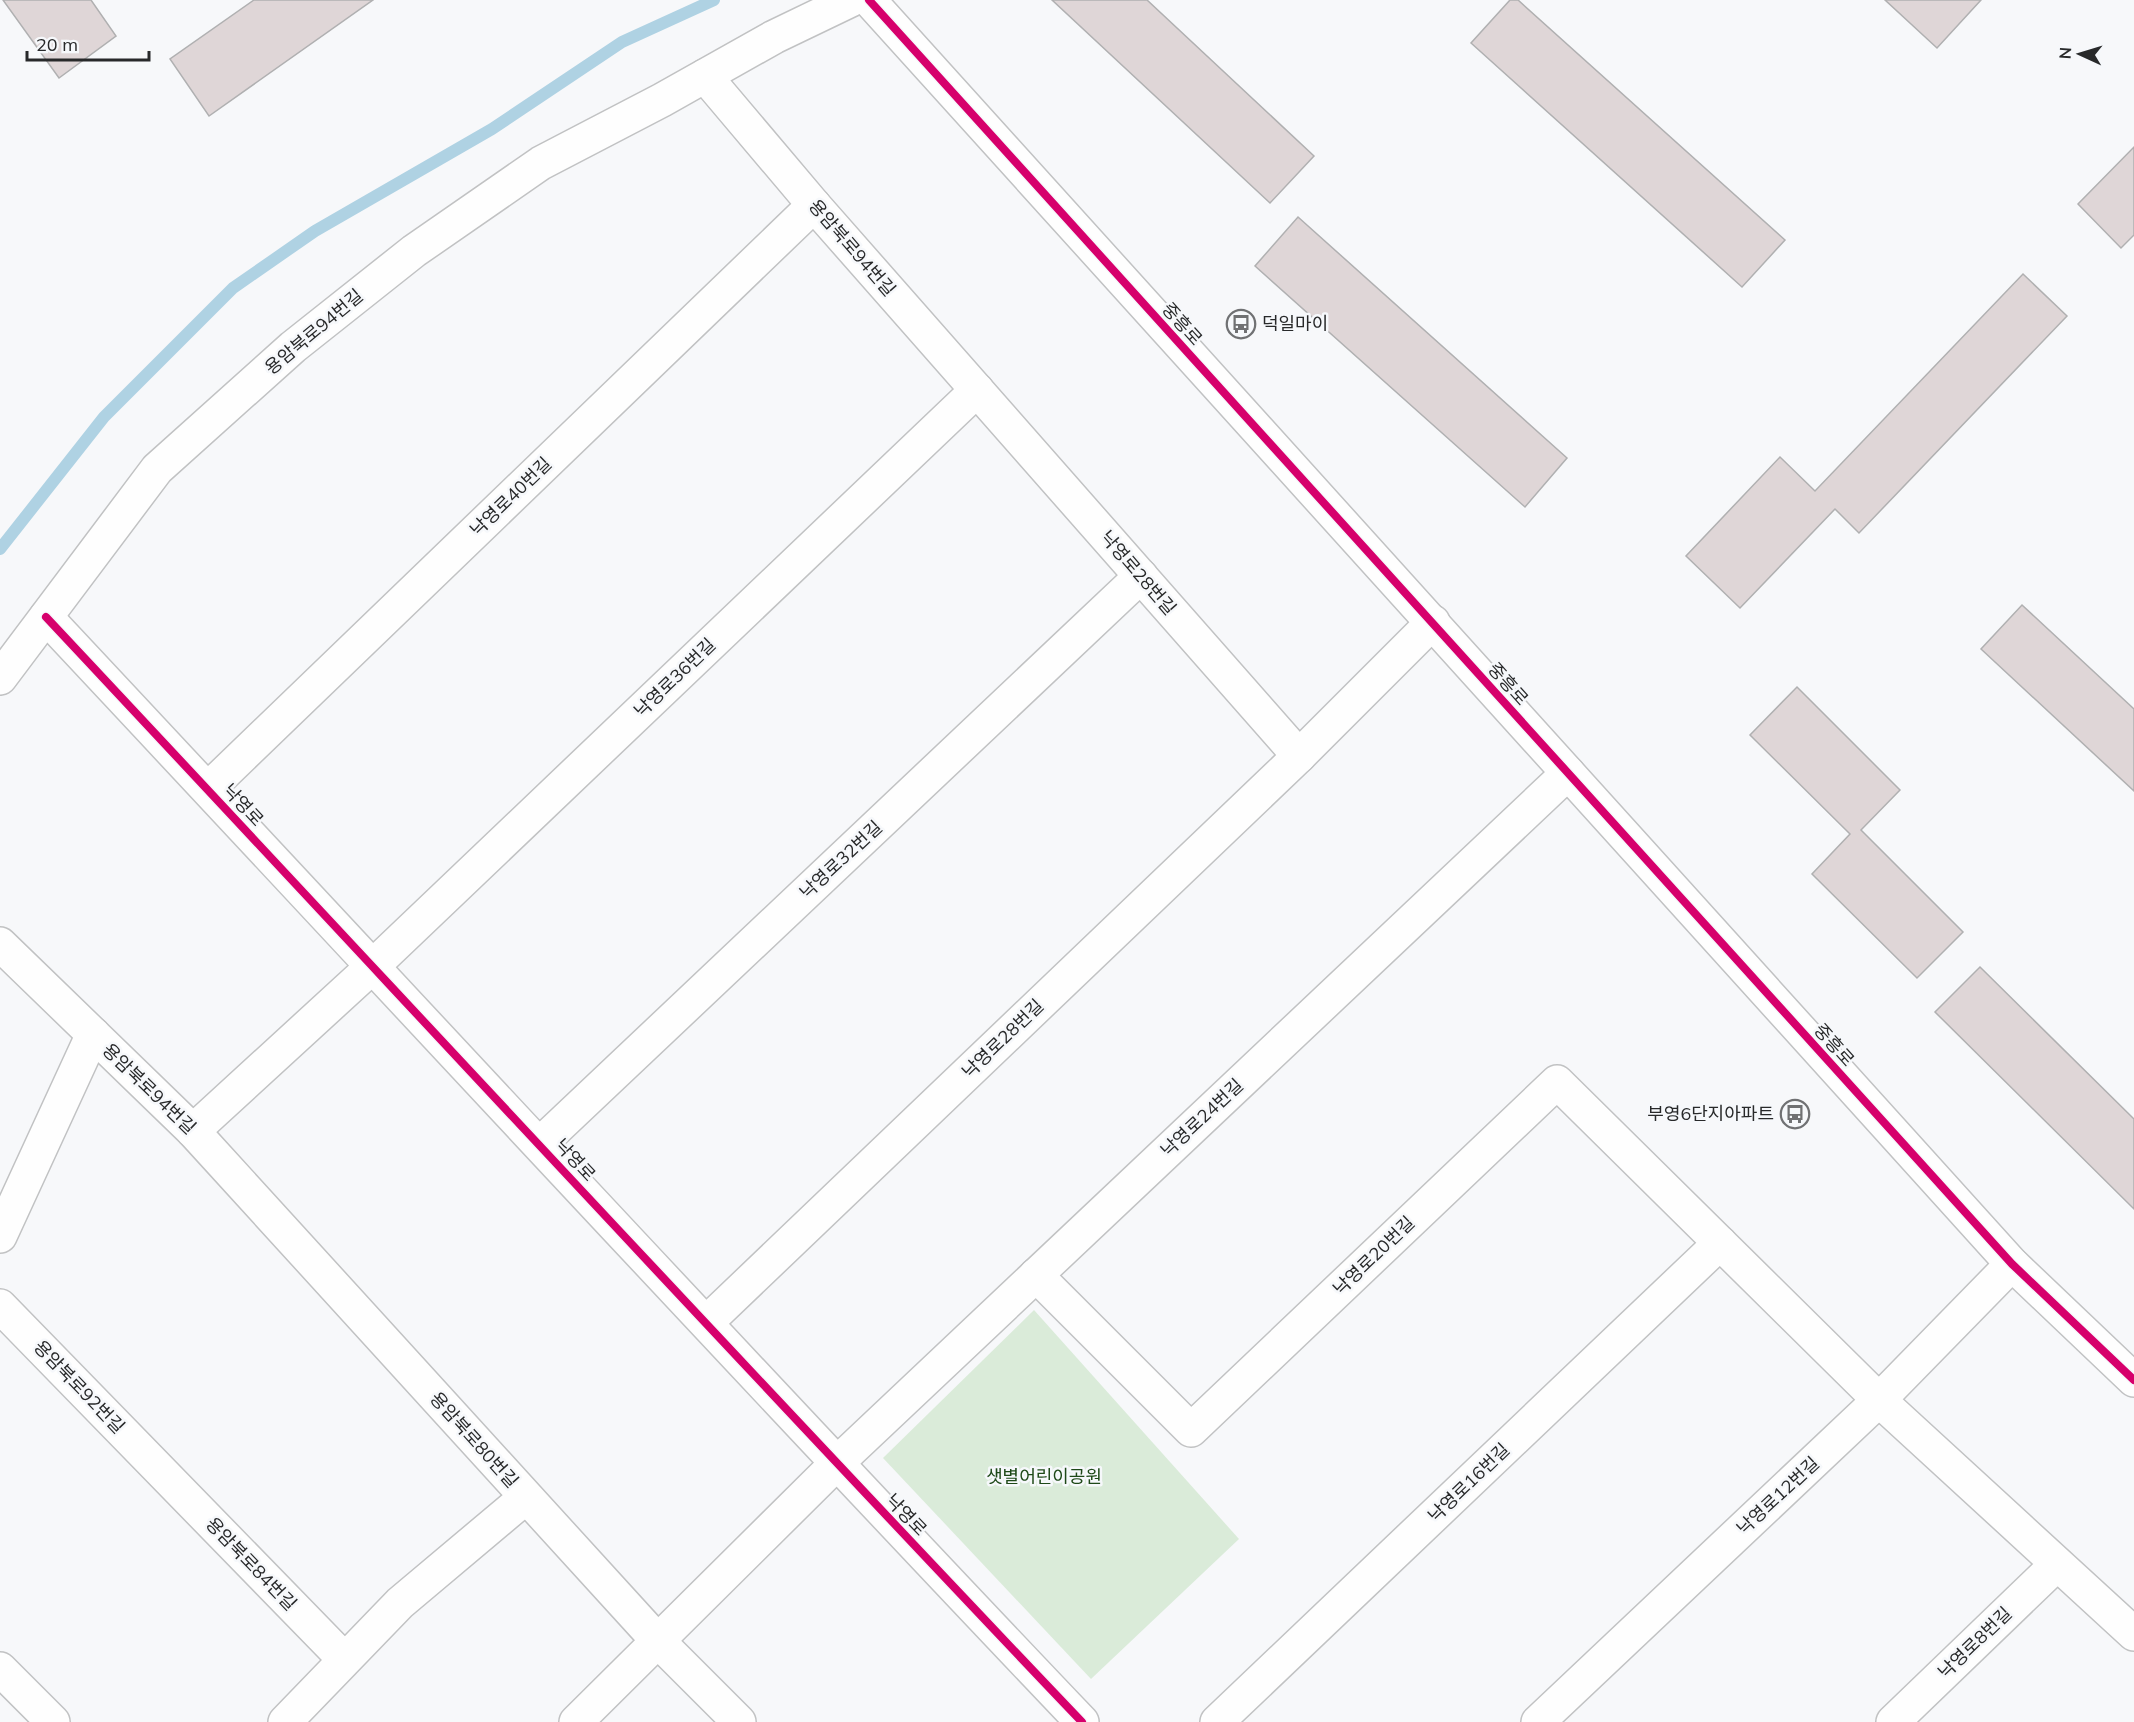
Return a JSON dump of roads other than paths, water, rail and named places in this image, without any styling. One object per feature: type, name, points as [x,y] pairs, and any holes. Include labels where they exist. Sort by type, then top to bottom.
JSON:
[{"type":"street","name":"용암북로94번길","points":[[0,678],[157,469],[293,347],[414,250],[541,163],[774,37],[850,0]]},
{"type":"street","name":"중흥로","points":[[869,0],[2012,1264],[2134,1380]]},
{"type":"street","name":"용암북로94번길","points":[[705,76],[814,205],[1001,418]]},
{"type":"street","name":"낙영로40번길","points":[[208,789],[814,205]]},
{"type":"street","name":"낙영로36번길","points":[[194,1131],[374,966],[977,390]]},
{"type":"street","name":"낙영로28번길","points":[[1001,418],[1299,756]]},
{"type":"street","name":"낙영로32번길","points":[[540,1144],[1141,576]]},
{"type":"street","name":"낙영로","points":[[46,617],[707,1323],[836,1464],[1082,1722]]},
{"type":"street","name":"낙영로28번길","points":[[707,1323],[1299,756],[1432,622]]},
{"type":"street","name":"낙영로24번길","points":[[836,1464],[1568,773]]},
{"type":"street","name":"용암북로94번길","points":[[0,944],[194,1131],[292,1239]]},
{"type":"street","points":[[0,1236],[93,1034]]},
{"type":"street","name":"낙영로20번길","points":[[1036,1275],[1191,1430],[1557,1082],[1720,1243]]},
{"type":"street","name":"용암북로80번길","points":[[292,1239],[657,1640],[739,1722]]},
{"type":"street","points":[[1720,1243],[1879,1400],[2134,1634]]},
{"type":"street","name":"낙영로16번길","points":[[1217,1722],[1720,1243]]},
{"type":"street","name":"낙영로12번길","points":[[1539,1722],[1879,1400],[2012,1264]]},
{"type":"street","name":"용암북로92번길","points":[[0,1306],[158,1469]]},
{"type":"street","points":[[576,1722],[836,1464]]},
{"type":"street","name":"용암북로84번길","points":[[158,1469],[344,1659]]},
{"type":"street","points":[[285,1722],[400,1603],[526,1497]]},
{"type":"street","name":"낙영로8번길","points":[[1893,1722],[2057,1564]]},
{"type":"street","points":[[0,1669],[53,1722]]},
{"type":"waterway","points":[[0,549],[104,417],[233,288],[315,231],[492,129],[622,42],[714,0]]},
{"type":"place","name":"덕일마이","points":[[1241,324]]},
{"type":"place","name":"부영6단지아파트","points":[[1795,1114]]},
{"type":"park label","name":"샛별어린이공원","points":[[1044,1477]]}]
